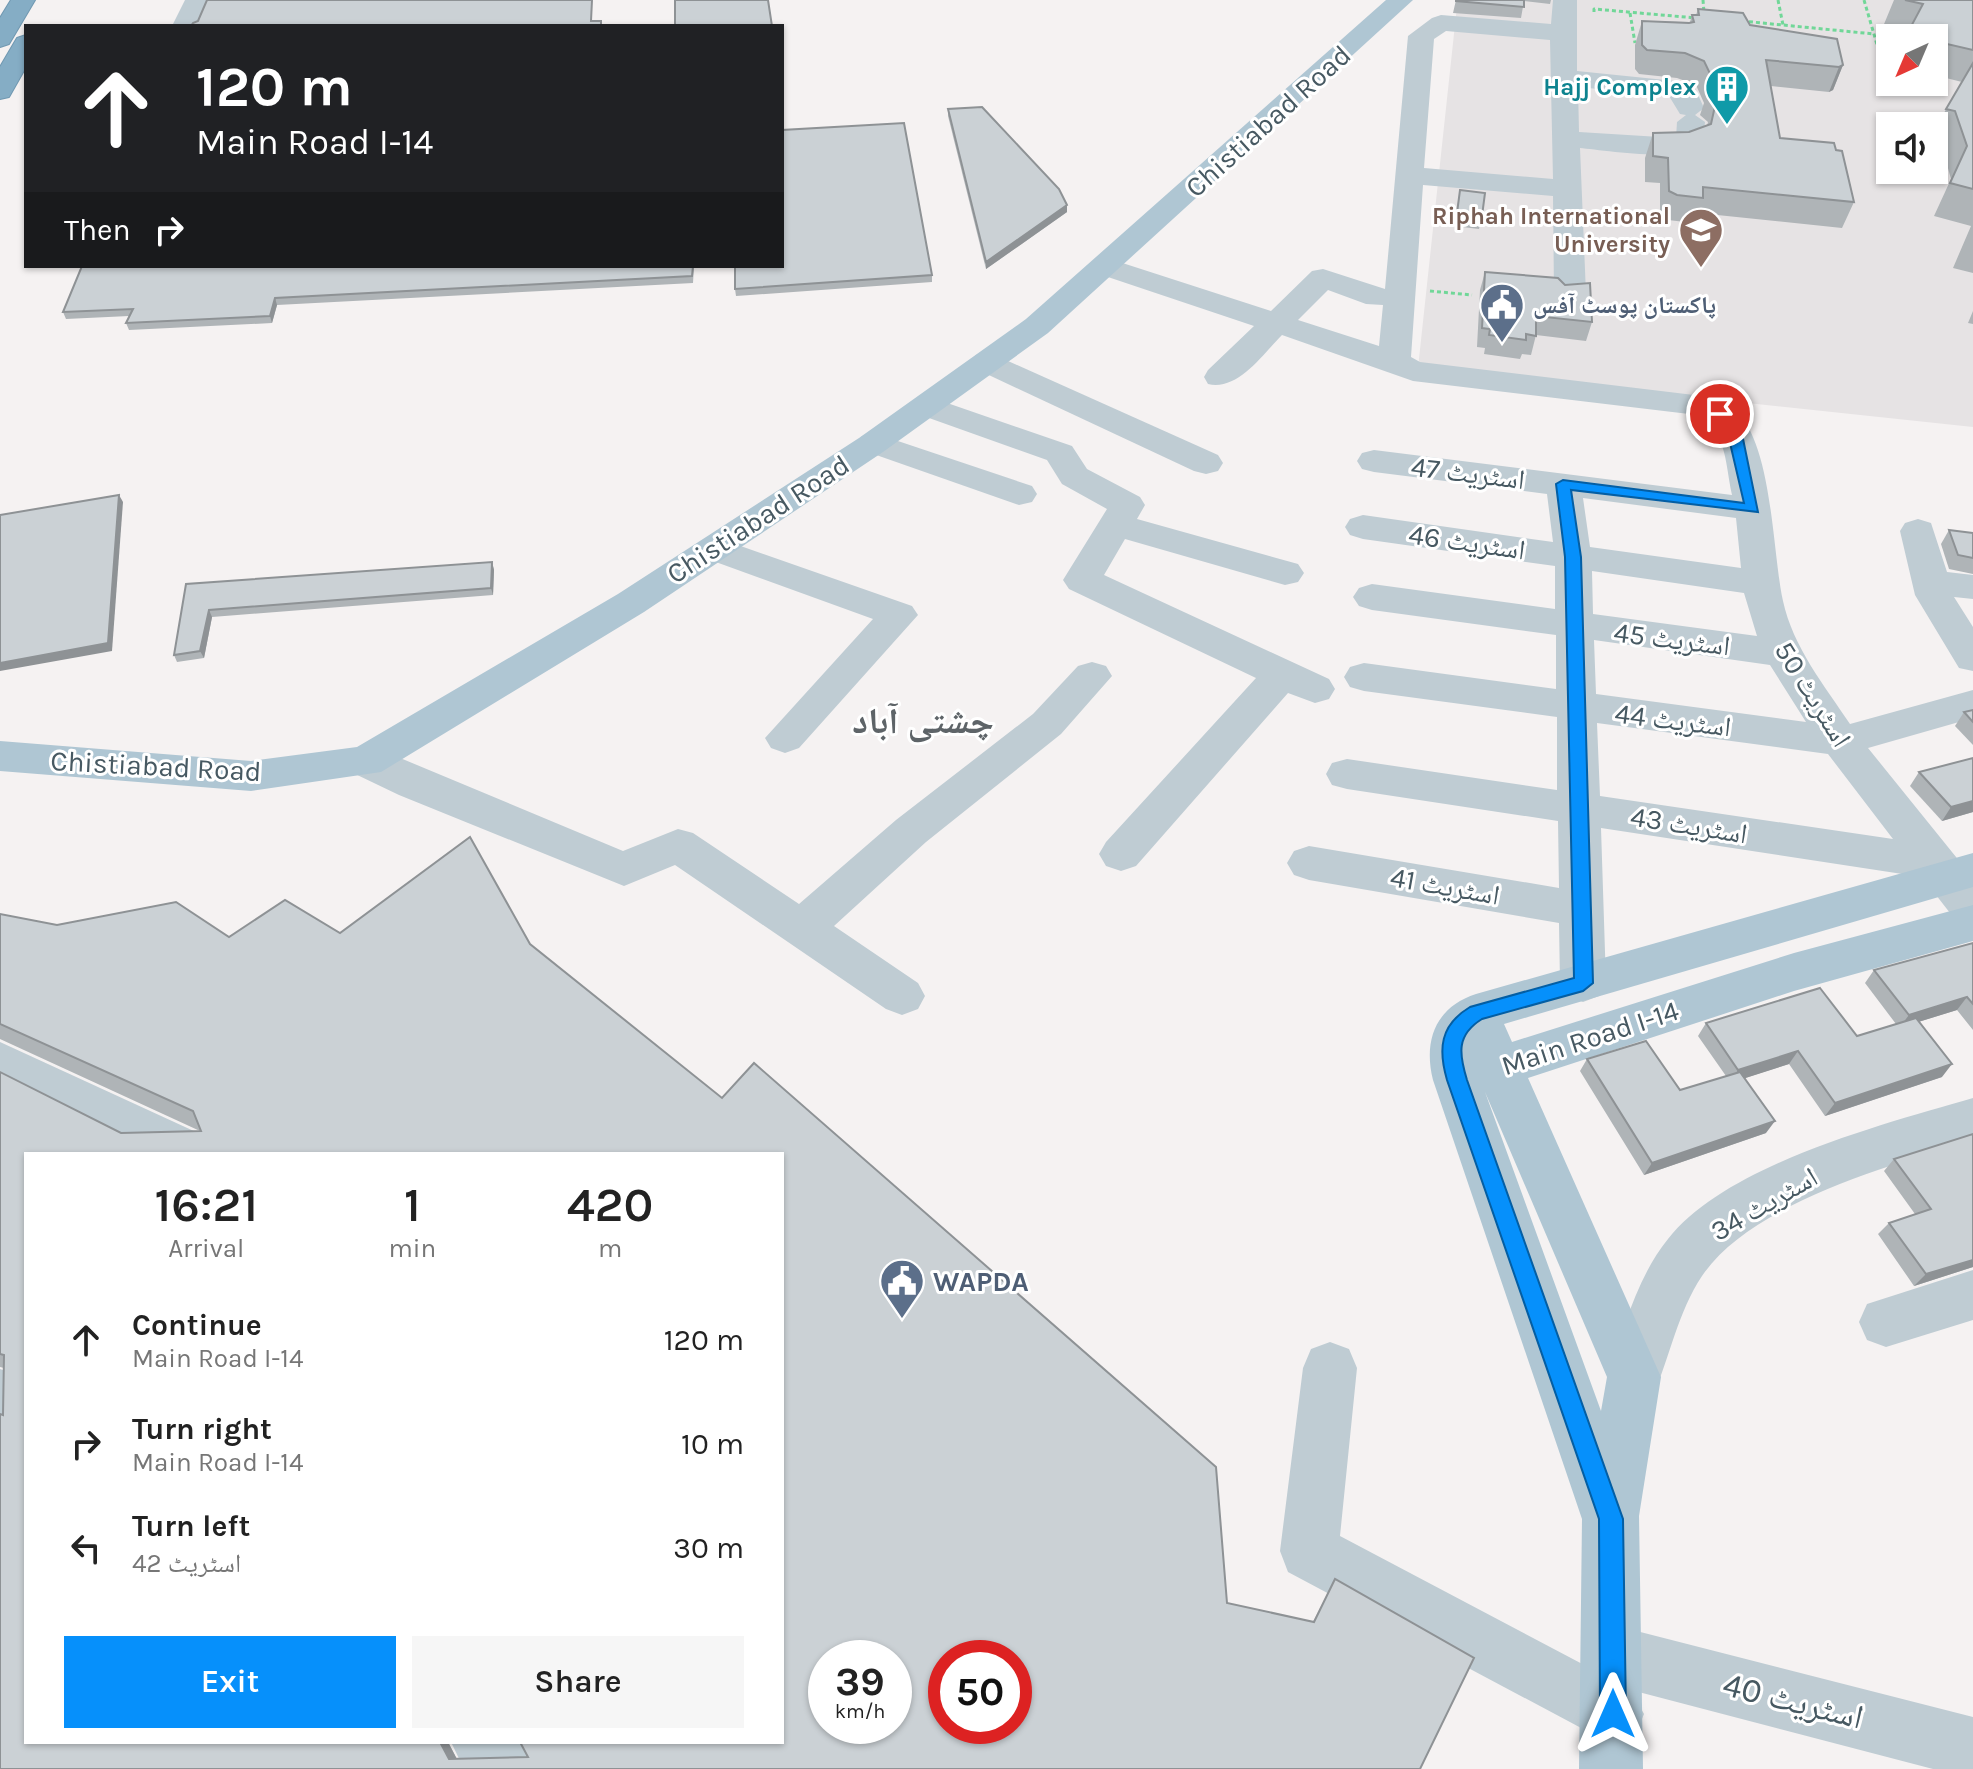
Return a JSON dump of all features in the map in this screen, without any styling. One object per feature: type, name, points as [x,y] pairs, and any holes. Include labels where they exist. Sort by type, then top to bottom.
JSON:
[{"type":"highway","points":[[0,39],[23,0]]},
{"type":"highway","points":[[36,24],[45,0]]},
{"type":"highway","points":[[0,91],[24,47]]},
{"type":"main road","name":"Chistiabad Road","points":[[0,756],[251,776],[366,761],[631,603],[874,443],[988,362],[1107,267],[1401,0]]},
{"type":"main road","name":"Main Road I-14","points":[[1957,880],[1476,1013],[1479,1073],[1794,972],[1973,923]]},
{"type":"main road","points":[[1479,1073],[1634,1377],[1611,1519],[1612,1742]]},
{"type":"main road","points":[[1479,1073],[1611,1519]]},
{"type":"street","points":[[186,24],[197,0]]},
{"type":"street","points":[[1565,0],[1563,33],[1570,294]]},
{"type":"street","points":[[1404,367],[1388,293],[1408,175],[1421,36],[1425,30],[1441,23],[1563,33]]},
{"type":"street","points":[[1565,78],[1675,89],[1686,94],[1691,140],[1685,146],[1565,139]]},
{"type":"street","points":[[1408,175],[1568,189]]},
{"type":"street","name":"اسٹریٹ 50","points":[[1107,267],[1404,367],[1694,405],[1720,414],[1734,429],[1753,509],[1764,602],[1782,653],[1840,741],[1957,880]]},
{"type":"street","points":[[1220,377],[1323,278],[1388,293]]},
{"type":"street","points":[[988,362],[1206,463]]},
{"type":"street","points":[[927,406],[1060,453],[1074,476],[1127,505],[1082,580],[1299,681],[1121,854]]},
{"type":"street","points":[[874,443],[1019,494]]},
{"type":"street","name":"اسٹریٹ 47","points":[[1374,461],[1753,509]]},
{"type":"street","points":[[1563,484],[1573,557],[1583,983]]},
{"type":"street","points":[[1117,525],[1285,573]]},
{"type":"street","name":"اسٹریٹ 46","points":[[1363,527],[1762,583]]},
{"type":"street","points":[[1918,531],[1934,595],[1973,658]]},
{"type":"street","points":[[715,549],[899,615],[785,738]]},
{"type":"street","points":[[1930,582],[1973,587]]},
{"type":"street","name":"اسٹریٹ 45","points":[[1372,597],[1782,653]]},
{"type":"street","points":[[803,927],[911,831],[1047,724],[1092,676]]},
{"type":"street","name":"اسٹریٹ 44","points":[[1364,677],[1840,741]]},
{"type":"street","points":[[1840,741],[1973,704]]},
{"type":"street","points":[[366,761],[414,784],[624,869],[678,845],[902,996]]},
{"type":"street","name":"اسٹریٹ 43","points":[[1347,774],[1580,809],[1957,880]]},
{"type":"street","name":"اسٹریٹ 41","points":[[1309,863],[1582,909]]},
{"type":"street","points":[[0,1062],[187,1152]]},
{"type":"street","name":"اسٹریٹ 34","points":[[1634,1377],[1677,1271],[1694,1245],[1771,1195],[1859,1153],[1973,1119]]},
{"type":"street","points":[[1886,1322],[1973,1295]]},
{"type":"street","points":[[1330,1368],[1309,1551],[1612,1742]]},
{"type":"street","points":[[0,1396],[24,1404]]},
{"type":"street","name":"اسٹریٹ 40","points":[[1613,1655],[1973,1748]]},
{"type":"street","points":[[484,1744],[506,1769]]},
{"type":"path","points":[[1594,9],[1705,18],[1703,0]]},
{"type":"path","points":[[1778,0],[1783,25]]},
{"type":"path","points":[[1864,0],[1876,41]]},
{"type":"path","points":[[1630,12],[1635,43]]},
{"type":"path","points":[[1688,17],[1688,27]]},
{"type":"path","points":[[1736,21],[1874,34]]},
{"type":"path","points":[[1388,293],[1472,295]]},
{"type":"shaded area","name":"Riphah International University","points":[[1460,0],[1973,0],[1973,427],[1418,368]]},
{"type":"building","points":[[207,0],[592,0],[591,21],[601,21],[601,24],[192,24],[198,21]]},
{"type":"building","points":[[675,0],[768,0],[772,24],[675,24]]},
{"type":"building","points":[[1524,0],[1524,7],[1456,1]]},
{"type":"building","points":[[1905,0],[1973,0],[1973,50],[1948,44],[1948,24],[1912,24],[1923,4]]},
{"type":"building","points":[[1698,9],[1743,13],[1750,25],[1837,39],[1843,65],[1839,67],[1766,60],[1780,138],[1834,143],[1836,150],[1842,151],[1854,202],[1703,187],[1703,198],[1669,191],[1668,158],[1653,156],[1653,133],[1689,132],[1711,124],[1717,97],[1709,90],[1715,84],[1704,61],[1685,53],[1647,50],[1642,45],[1642,21],[1694,22],[1692,15],[1699,15]]},
{"type":"building","points":[[1973,63],[1973,189],[1950,183],[1967,146],[1955,111],[1946,109]]},
{"type":"building","points":[[982,107],[1059,189],[1067,205],[986,262],[948,109]]},
{"type":"building","points":[[904,123],[932,275],[735,289],[735,268],[784,268],[784,130]]},
{"type":"building","points":[[1460,190],[1485,193],[1482,216],[1457,213]]},
{"type":"building","points":[[81,268],[693,268],[692,276],[275,298],[270,316],[126,323],[133,309],[63,312]]},
{"type":"building","points":[[1485,272],[1558,278],[1565,285],[1590,283],[1592,322],[1536,316],[1536,336],[1526,334],[1526,340],[1489,335],[1490,329],[1482,328]]},
{"type":"building","points":[[119,495],[108,643],[0,663],[0,515]]},
{"type":"building","points":[[1949,530],[1973,533],[1973,558],[1958,555]]},
{"type":"building","points":[[492,562],[491,588],[209,610],[200,651],[174,655],[186,584]]},
{"type":"building","points":[[1973,710],[1973,722],[1964,712]]},
{"type":"building","points":[[1973,758],[1973,801],[1951,807],[1919,772]]},
{"type":"building","name":"WAPDA","points":[[470,837],[530,944],[722,1098],[754,1063],[1216,1467],[1227,1603],[1314,1622],[1335,1579],[1474,1658],[1420,1769],[0,1769],[0,1414],[3,1415],[4,1355],[0,1354],[0,1072],[121,1133],[201,1131],[193,1111],[0,1024],[0,914],[57,925],[176,902],[229,937],[285,900],[340,933]]},
{"type":"building","points":[[1973,943],[1973,1004],[1967,997],[1909,1015],[1874,970]]},
{"type":"building","points":[[1820,988],[1857,1036],[1916,1018],[1952,1064],[1835,1103],[1798,1051],[1738,1070],[1706,1023]]},
{"type":"building","points":[[1646,1041],[1680,1090],[1740,1072],[1775,1121],[1652,1163],[1587,1059]]},
{"type":"building","points":[[1973,1134],[1973,1260],[1926,1274],[1889,1223],[1931,1209],[1894,1159]]},
{"type":"place","name":"Hajj Complex","points":[[1727,126]]},
{"type":"place","name":"Riphah International University","points":[[1701,269]]},
{"type":"place","name":"پاکستان پوسٹ آفس","points":[[1502,344]]},
{"type":"place","name":"WAPDA","points":[[902,1320]]},
{"type":"district","name":"چشتی آباد","points":[[923,721]]},
{"type":"route","points":[[1613,1714],[1611,1519],[1457,1080],[1450,1058],[1451,1038],[1461,1022],[1476,1013],[1583,983],[1573,557],[1563,484],[1753,509],[1734,429],[1720,414]]}]
